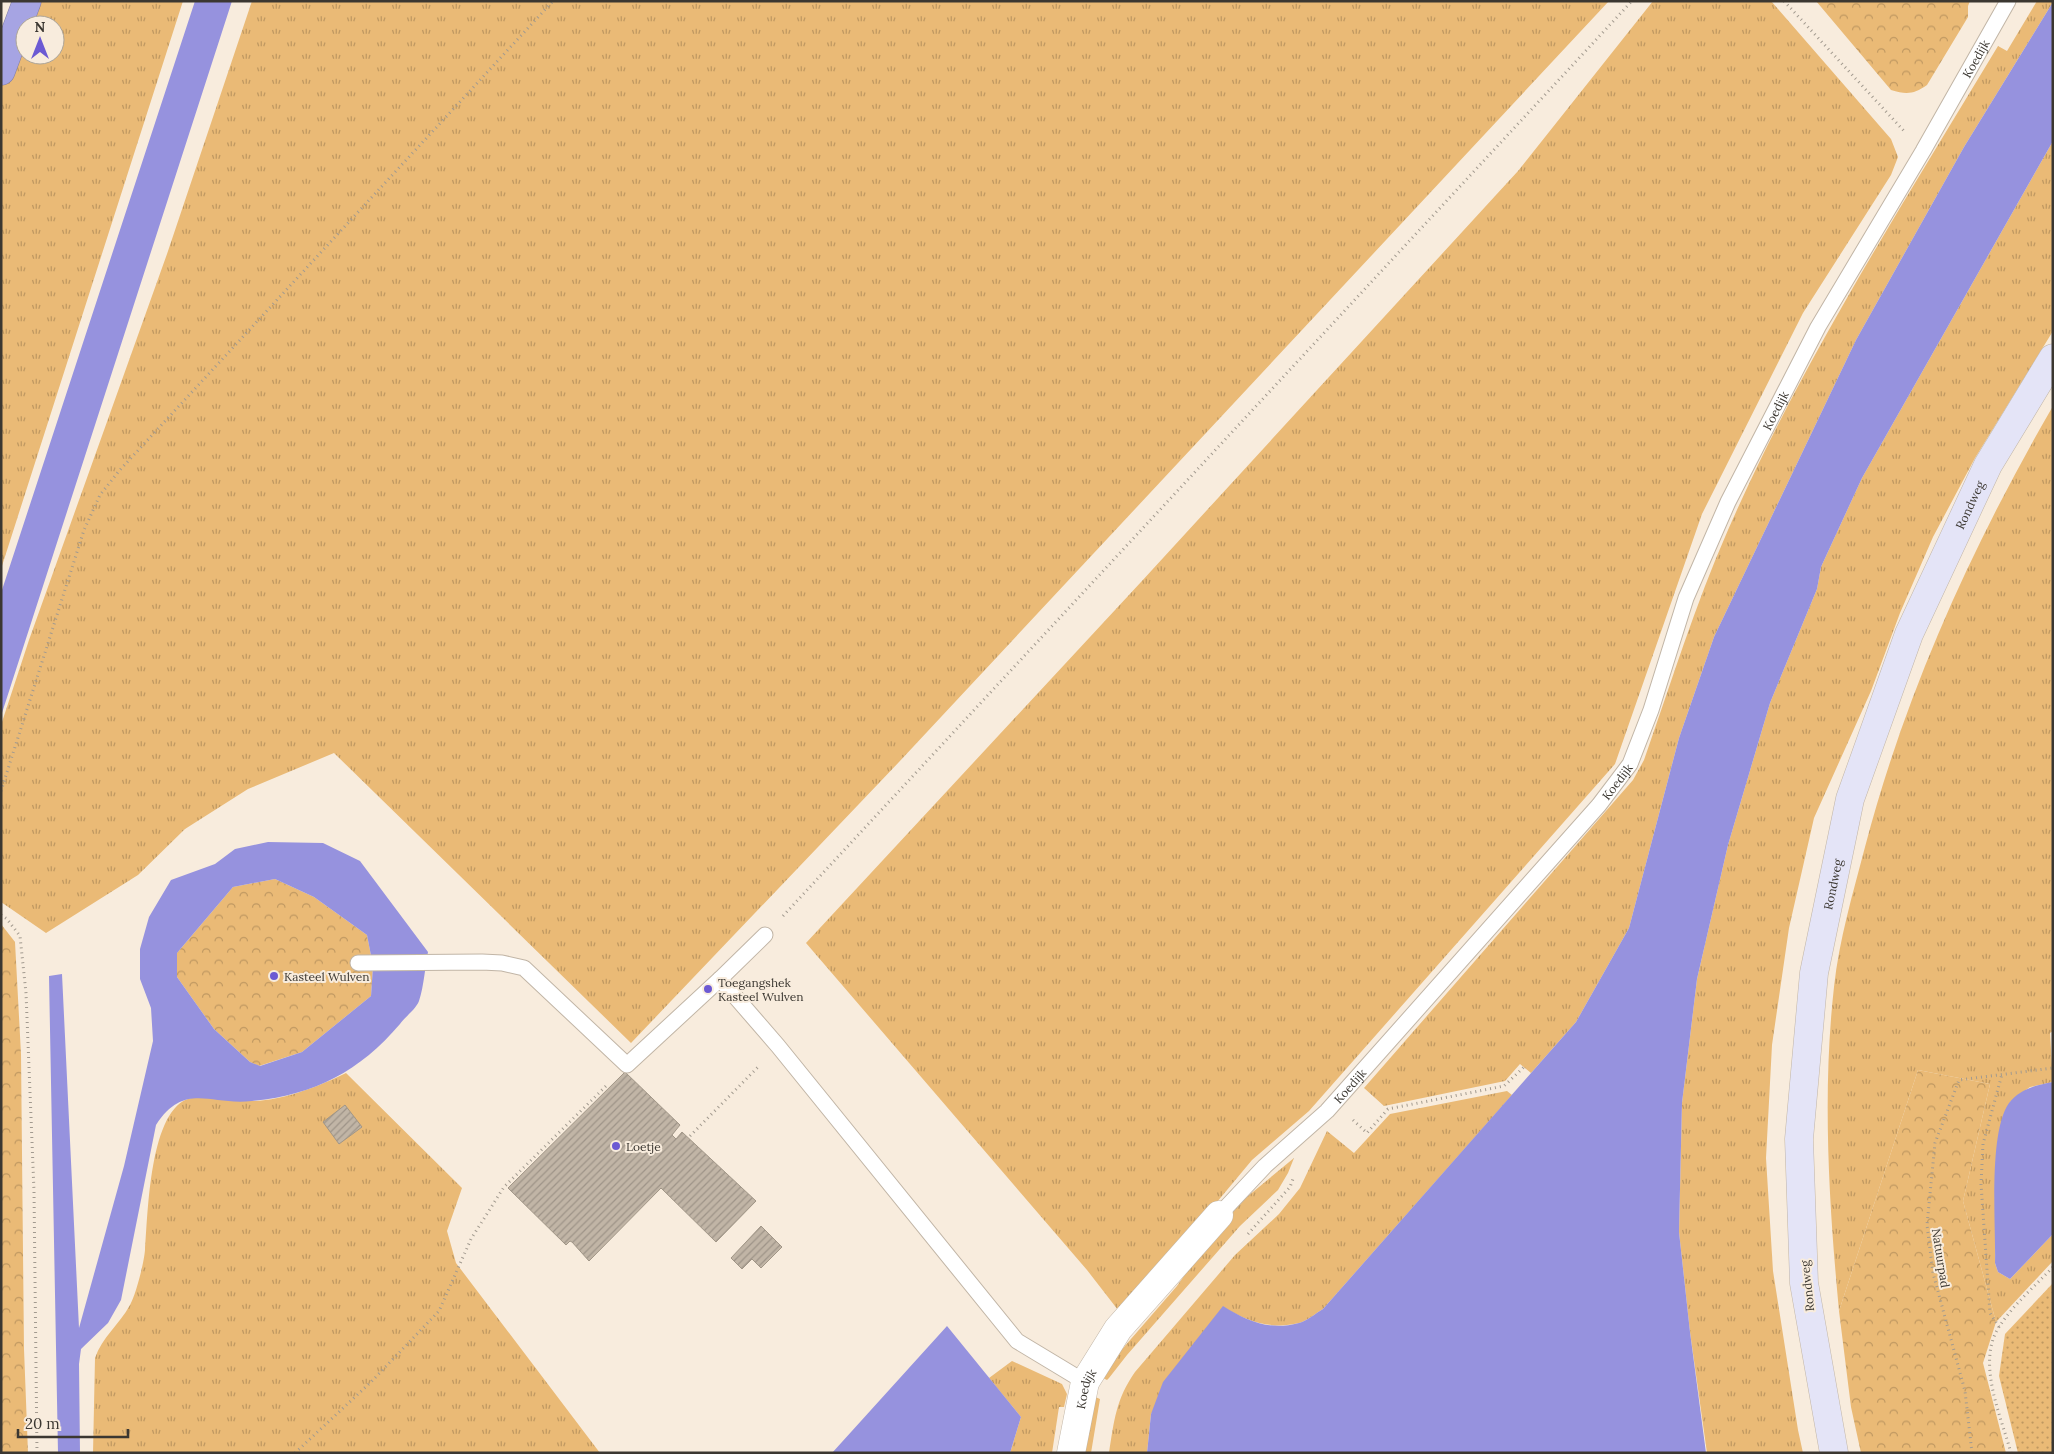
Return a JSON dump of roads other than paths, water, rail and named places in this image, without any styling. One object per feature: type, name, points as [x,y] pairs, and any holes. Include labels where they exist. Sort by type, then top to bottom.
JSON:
[{"type":"highway","points":[[1,71],[27,1]]},
{"type":"main road","name":"Rondweg","points":[[1834,1453],[1804,1283],[1799,1139],[1814,973],[1850,799],[1909,634],[1988,465],[2053,358]]},
{"type":"street","name":"Koedijk","points":[[1072,1453],[1085,1382],[1118,1328],[1219,1215]]},
{"type":"lane","name":"Koedijk","points":[[1219,1215],[1265,1166],[1334,1103],[1599,805],[1630,764],[1651,710],[1686,598],[1728,502],[1818,327],[1923,151],[2008,1]]},
{"type":"lane","points":[[358,963],[502,963],[524,968],[627,1065],[766,934]]},
{"type":"lane","points":[[720,979],[778,1046],[1017,1341],[1085,1382]]},
{"type":"place","name":"Kasteel Wulven","points":[[274,976]]},
{"type":"place","name":"Toegangshek Kasteel Wulven","points":[[708,989]]},
{"type":"place","name":"Loetje","points":[[616,1146]]}]
